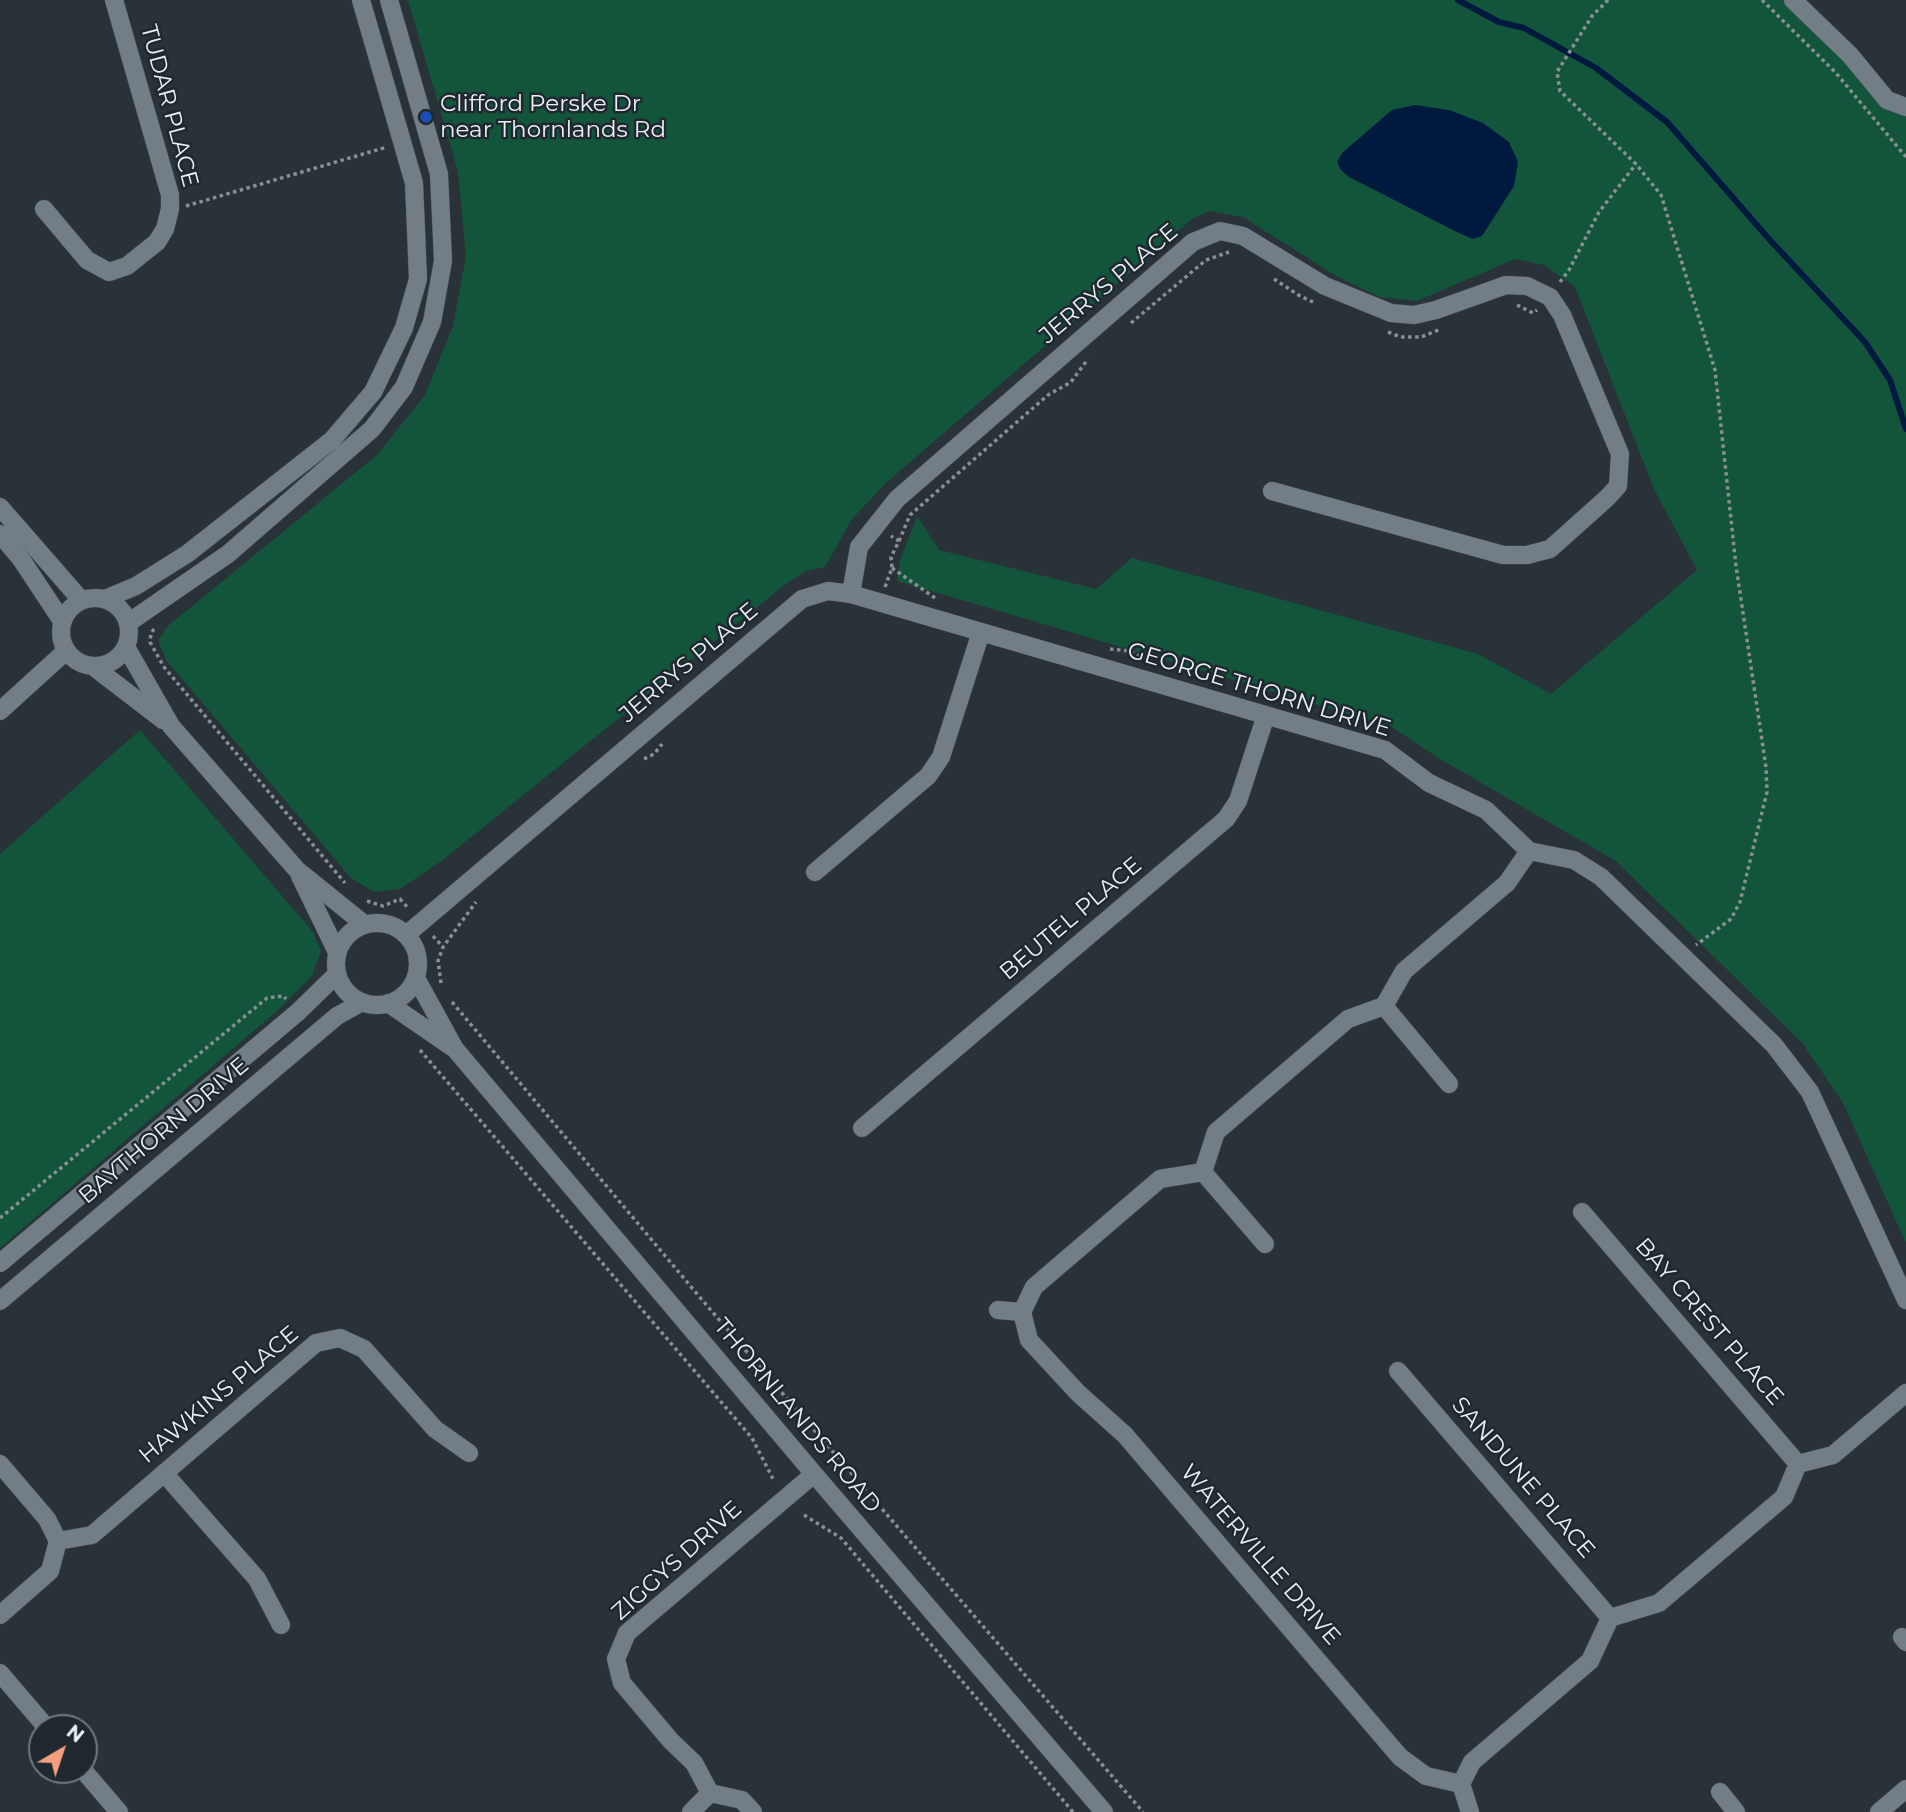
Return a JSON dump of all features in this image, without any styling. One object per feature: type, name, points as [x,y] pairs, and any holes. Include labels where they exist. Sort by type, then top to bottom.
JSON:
[{"type":"street","name":"TUDAR PLACE","points":[[44,209],[87,260],[109,272],[127,267],[157,242],[166,229],[170,195],[114,0]]},
{"type":"street","points":[[106,599],[136,586],[217,532],[332,440],[373,392],[404,328],[418,279],[414,183],[361,0]]},
{"type":"street","points":[[128,623],[228,554],[372,429],[404,387],[432,322],[443,261],[439,174],[389,0]]},
{"type":"street","points":[[1793,0],[1850,55],[1887,100],[1906,107]]},
{"type":"street","name":"JERRYS PLACE","points":[[406,934],[802,599],[828,591],[851,594],[859,547],[897,499],[1193,242],[1220,231],[1243,236],[1325,286],[1391,313],[1414,315],[1436,310],[1506,285],[1527,286],[1550,297]]},
{"type":"street","points":[[1272,491],[1503,555],[1527,555],[1550,549],[1618,486],[1620,454],[1567,327],[1550,297]]},
{"type":"street","points":[[0,507],[81,600]]},
{"type":"street","points":[[0,534],[21,559],[62,621]]},
{"type":"street","name":"GEORGE THORN DRIVE","points":[[851,594],[1385,750],[1429,783],[1486,810],[1529,851]]},
{"type":"street","points":[[94,667],[113,662],[126,647],[128,623],[123,612],[106,599],[92,597],[81,600],[66,612],[62,621],[61,642],[66,651],[83,664],[94,667],[171,726],[297,870],[364,924]]},
{"type":"street","points":[[815,872],[928,776],[942,757],[981,632]]},
{"type":"street","points":[[126,647],[171,726]]},
{"type":"street","points":[[0,711],[66,651]]},
{"type":"street","name":"BEUTEL PLACE","points":[[862,1128],[1226,818],[1238,801],[1266,715]]},
{"type":"street","points":[[1203,1172],[1216,1132],[1348,1019],[1384,1006],[1404,971],[1507,883],[1529,851],[1574,860],[1601,877],[1774,1045],[1810,1092],[1906,1300]]},
{"type":"street","points":[[297,870],[337,951],[337,974],[342,986],[351,996],[375,1005],[388,1003],[400,998],[416,978]]},
{"type":"street","points":[[337,951],[352,930],[364,924],[386,923],[406,934]]},
{"type":"street","name":"THORNLANDS ROAD","points":[[406,934],[417,955],[416,978],[455,1049],[1104,1812]]},
{"type":"street","name":"BAYTHORN DRIVE","points":[[0,1263],[316,997],[337,974]]},
{"type":"street","name":"BAYTHORN DRIVE","points":[[0,1301],[337,1016],[362,1002]]},
{"type":"street","name":"THORNLANDS ROAD","points":[[388,1003],[455,1049]]},
{"type":"street","points":[[1384,1006],[1449,1084]]},
{"type":"street","points":[[1203,1172],[1265,1244]]},
{"type":"street","points":[[998,1310],[1022,1312],[1034,1287],[1160,1179],[1203,1172]]},
{"type":"street","name":"BAY CREST PLACE","points":[[1581,1212],[1798,1464]]},
{"type":"street","name":"WATERVILLE DRIVE","points":[[1022,1312],[1030,1340],[1078,1393],[1125,1435],[1400,1757],[1426,1776],[1461,1784]]},
{"type":"street","name":"HAWKINS PLACE","points":[[58,1541],[92,1535],[316,1343],[340,1338],[363,1349],[435,1429],[469,1452]]},
{"type":"street","name":"SANDUNE PLACE","points":[[1398,1370],[1610,1618]]},
{"type":"street","points":[[1470,1812],[1461,1784],[1472,1762],[1590,1661],[1610,1618],[1658,1604],[1784,1497],[1798,1464],[1833,1455],[1906,1393]]},
{"type":"street","points":[[0,1464],[47,1519],[58,1541],[50,1571],[0,1615]]},
{"type":"street","points":[[164,1473],[257,1579],[281,1625]]},
{"type":"street","name":"ZIGGYS DRIVE","points":[[709,1793],[694,1763],[671,1741],[622,1683],[616,1659],[627,1633],[814,1474]]},
{"type":"street","points":[[0,1674],[35,1714]]},
{"type":"street","points":[[95,1784],[119,1812]]},
{"type":"street","points":[[1879,1812],[1906,1789]]},
{"type":"street","points":[[1720,1792],[1736,1812]]},
{"type":"street","points":[[691,1812],[709,1793],[742,1800],[753,1812]]},
{"type":"path","points":[[1608,0],[1592,16],[1558,72],[1560,91],[1636,164],[1661,195],[1715,370],[1736,566],[1766,767],[1767,792],[1741,902],[1731,919],[1696,945]]},
{"type":"path","points":[[1762,0],[1836,74],[1906,157]]},
{"type":"path","points":[[170,209],[191,206],[402,143]]},
{"type":"path","points":[[1513,303],[1533,313],[1550,297],[1569,270],[1599,212],[1636,164]]},
{"type":"path","points":[[1131,323],[1206,260],[1229,252]]},
{"type":"path","points":[[1271,277],[1300,296],[1325,307]]},
{"type":"path","points":[[1388,332],[1401,338],[1421,337],[1445,328]]},
{"type":"path","points":[[880,602],[892,568],[891,557],[910,515],[1048,395],[1070,382],[1090,356]]},
{"type":"path","points":[[874,525],[899,541]]},
{"type":"path","points":[[156,626],[151,633],[150,642],[164,667],[351,890]]},
{"type":"path","points":[[637,761],[654,754],[666,739]]},
{"type":"path","points":[[361,897],[370,903],[383,906],[400,899],[443,947]]},
{"type":"path","points":[[443,990],[438,974],[438,961],[443,947],[477,901]]},
{"type":"path","points":[[451,1001],[712,1311],[1143,1812]]},
{"type":"path","points":[[414,1045],[422,1051],[752,1438],[773,1479]]},
{"type":"path","points":[[804,1514],[841,1538],[1073,1812]]},
{"type":"green space","points":[[408,0],[1793,0],[1906,107],[1906,1243],[1843,1103],[1803,1044],[1616,861],[1440,759],[1390,726],[897,581],[900,561],[917,516],[939,550],[1096,589],[1132,558],[1478,654],[1551,694],[1697,570],[1654,489],[1575,287],[1544,265],[1515,259],[1417,301],[1380,297],[1336,276],[1243,217],[1209,211],[1192,219],[887,482],[852,519],[825,567],[806,571],[787,583],[440,862],[400,889],[374,892],[351,878],[166,660],[158,640],[169,625],[377,455],[425,395],[453,326],[466,256],[458,172]]},
{"type":"green space","points":[[140,730],[313,932],[321,951],[312,976],[277,1011],[0,1248],[0,854]]},
{"type":"water","points":[[1415,105],[1449,110],[1483,123],[1509,142],[1518,162],[1514,186],[1482,236],[1473,239],[1459,233],[1349,177],[1341,170],[1337,162],[1342,153],[1392,110]]},
{"type":"waterway","points":[[1458,0],[1499,22],[1524,28],[1596,68],[1667,122],[1769,239],[1865,342],[1890,380],[1906,429]]},
{"type":"place","name":"Clifford Perske Dr near Thornlands Rd","points":[[426,117]]}]
